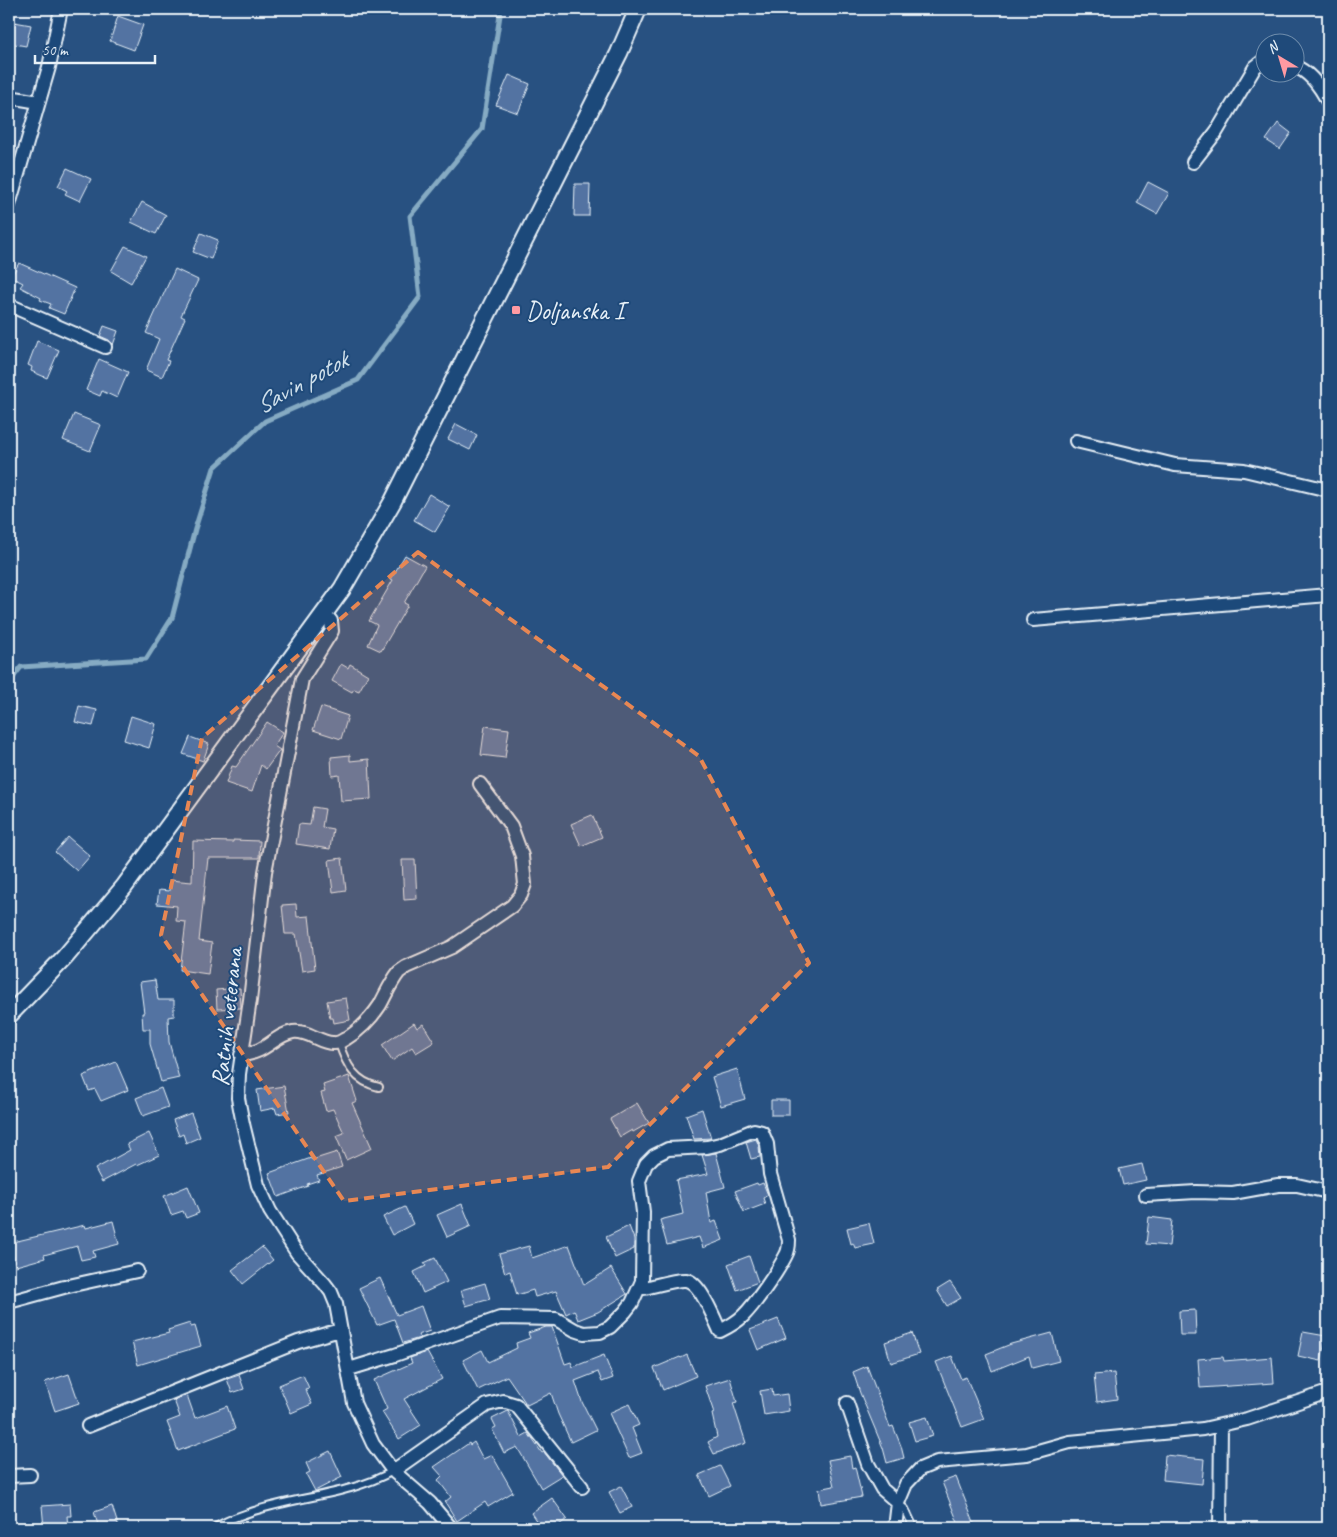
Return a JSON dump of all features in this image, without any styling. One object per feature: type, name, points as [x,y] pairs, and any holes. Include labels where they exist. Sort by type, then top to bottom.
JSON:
[{"type":"street","points":[[9,205],[49,67],[61,9]]},
{"type":"street","points":[[9,1015],[65,957],[124,887],[342,589],[393,501],[614,62],[638,9]]},
{"type":"street","points":[[1194,162],[1217,131],[1254,68]]},
{"type":"street","points":[[1304,71],[1322,90],[1328,102]]},
{"type":"street","points":[[9,97],[39,102]]},
{"type":"street","points":[[9,305],[105,347]]},
{"type":"street","points":[[1076,441],[1175,465],[1244,470],[1328,490]]},
{"type":"street","points":[[1033,620],[1328,595]]},
{"type":"street","name":"Ratnih veterana","points":[[324,613],[331,621],[332,631],[302,678],[265,872],[250,1000],[241,1055],[238,1098],[258,1185],[284,1234],[297,1253],[331,1292],[336,1304],[354,1403],[373,1444],[393,1471],[430,1503],[451,1528]]},
{"type":"street","points":[[241,1055],[260,1051],[281,1037],[293,1032],[302,1032],[325,1042],[339,1043],[351,1035],[372,1015],[399,972],[406,967],[452,947],[512,906],[522,895],[525,884],[522,856],[511,826],[480,784]]},
{"type":"street","points":[[349,1370],[500,1318],[556,1319],[584,1333],[600,1332],[610,1327],[632,1303],[642,1281],[643,1212],[639,1181],[646,1164],[661,1151],[668,1149],[707,1147],[720,1144],[754,1130],[762,1132],[767,1144],[770,1174],[789,1240],[789,1246],[786,1255],[756,1300],[743,1316],[720,1331],[698,1289],[692,1282],[683,1280],[640,1288]]},
{"type":"street","points":[[1146,1195],[1196,1192],[1233,1193],[1278,1185],[1297,1185],[1328,1192]]},
{"type":"street","points":[[9,1302],[64,1287],[137,1271]]},
{"type":"street","points":[[88,1426],[298,1342],[340,1330]]},
{"type":"street","points":[[895,1528],[898,1503],[902,1491],[914,1475],[928,1465],[937,1462],[1027,1454],[1070,1442],[1204,1429],[1247,1419],[1328,1392]]},
{"type":"street","points":[[393,1471],[487,1405],[503,1401],[516,1405],[582,1487]]},
{"type":"street","points":[[847,1403],[868,1464],[882,1489],[898,1503]]},
{"type":"street","points":[[1220,1528],[1221,1425]]},
{"type":"street","points":[[9,1476],[30,1475]]},
{"type":"lane","points":[[339,1043],[342,1053],[355,1075],[369,1085],[379,1087]]},
{"type":"lane","points":[[216,1528],[232,1519],[264,1508],[357,1487],[393,1471]]},
{"type":"lane","points":[[898,1503],[905,1510],[914,1528]]},
{"type":"highlighted area","points":[[418,552],[699,756],[809,963],[608,1167],[344,1201],[161,935],[202,738]]},
{"type":"building","points":[[118,16],[143,25],[134,50],[110,41]]},
{"type":"building","points":[[9,21],[31,25],[26,46],[9,43]]},
{"type":"building","points":[[509,75],[530,84],[518,113],[496,105]]},
{"type":"building","points":[[1278,123],[1291,133],[1280,149],[1266,140]]},
{"type":"building","points":[[67,168],[91,179],[80,201],[65,194],[67,191],[58,186]]},
{"type":"building","points":[[1148,182],[1169,193],[1157,214],[1137,203]]},
{"type":"building","points":[[575,184],[590,184],[589,216],[574,216]]},
{"type":"building","points":[[142,202],[166,215],[156,234],[131,222]]},
{"type":"building","points":[[201,233],[218,240],[211,259],[193,252]]},
{"type":"building","points":[[125,246],[146,256],[131,283],[111,271]]},
{"type":"building","points":[[19,263],[75,288],[64,314],[49,308],[51,304],[40,300],[41,298],[20,287],[23,283],[11,277]]},
{"type":"building","points":[[175,269],[198,280],[181,316],[185,318],[166,360],[169,361],[162,377],[146,370],[159,339],[146,333]]},
{"type":"building","points":[[104,326],[118,331],[113,345],[109,340],[100,336]]},
{"type":"building","points":[[37,341],[59,350],[47,378],[31,371],[32,367],[28,365]]},
{"type":"building","points":[[99,359],[128,372],[117,398],[102,391],[100,396],[86,390]]},
{"type":"building","points":[[74,414],[101,425],[90,451],[63,440]]},
{"type":"building","points":[[456,424],[477,435],[470,450],[448,439]]},
{"type":"building","points":[[429,494],[450,507],[435,532],[414,520]]},
{"type":"building","points":[[405,555],[425,566],[404,603],[408,605],[381,651],[368,645],[377,625],[369,621]]},
{"type":"building","points":[[341,664],[348,668],[350,664],[368,675],[359,691],[354,689],[352,692],[332,681]]},
{"type":"building","points":[[79,706],[97,710],[93,726],[75,722]]},
{"type":"building","points":[[321,707],[348,716],[341,739],[313,730]]},
{"type":"building","points":[[131,716],[156,724],[149,748],[124,740]]},
{"type":"building","points":[[267,722],[283,732],[274,746],[280,750],[266,769],[261,765],[252,792],[226,783],[232,766],[236,767]]},
{"type":"building","points":[[485,726],[509,729],[505,758],[481,755]]},
{"type":"building","points":[[190,737],[209,744],[203,761],[183,754]]},
{"type":"building","points":[[350,755],[350,761],[369,759],[371,799],[341,801],[339,775],[332,776],[331,757]]},
{"type":"building","points":[[313,807],[325,809],[322,827],[333,829],[330,849],[296,844],[299,824],[310,825]]},
{"type":"building","points":[[592,815],[602,837],[581,846],[571,824]]},
{"type":"building","points":[[68,837],[90,856],[77,871],[55,852]]},
{"type":"building","points":[[233,840],[260,841],[259,858],[208,858],[199,941],[212,943],[208,974],[180,970],[186,922],[176,921],[177,906],[157,904],[159,890],[169,891],[170,880],[192,882],[193,841],[233,842]]},
{"type":"building","points":[[342,858],[346,890],[333,892],[329,860]]},
{"type":"building","points":[[402,860],[415,860],[417,899],[404,900]]},
{"type":"building","points":[[296,904],[297,917],[309,916],[315,969],[302,971],[296,934],[285,934],[282,905]]},
{"type":"building","points":[[155,980],[158,1000],[174,1000],[174,1016],[168,1017],[169,1042],[179,1078],[161,1082],[150,1044],[150,1029],[143,1029],[142,1013],[144,1013],[140,982]]},
{"type":"building","points":[[240,988],[241,1008],[217,1009],[216,990]]},
{"type":"building","points":[[346,998],[350,1020],[334,1023],[333,1018],[330,1018],[327,1001]]},
{"type":"building","points":[[414,1023],[417,1028],[423,1024],[434,1042],[416,1053],[412,1047],[392,1061],[382,1045]]},
{"type":"building","points":[[116,1062],[128,1090],[101,1101],[95,1089],[89,1091],[83,1076]]},
{"type":"building","points":[[737,1069],[745,1099],[721,1106],[712,1077]]},
{"type":"building","points":[[349,1076],[357,1101],[352,1103],[372,1148],[346,1160],[336,1136],[344,1133],[333,1109],[326,1111],[321,1093],[325,1092],[323,1085]]},
{"type":"building","points":[[284,1086],[289,1112],[277,1114],[275,1108],[260,1111],[257,1090]]},
{"type":"building","points":[[161,1088],[168,1107],[143,1116],[136,1098]]},
{"type":"building","points":[[771,1100],[789,1100],[789,1115],[771,1115]]},
{"type":"building","points":[[637,1103],[649,1123],[620,1137],[610,1119]]},
{"type":"building","points":[[702,1109],[711,1138],[694,1139],[686,1115]]},
{"type":"building","points":[[191,1113],[200,1137],[186,1143],[183,1134],[179,1136],[173,1120]]},
{"type":"building","points":[[149,1133],[159,1155],[136,1164],[102,1182],[95,1169],[130,1150],[127,1144]]},
{"type":"building","points":[[756,1139],[760,1157],[751,1159],[746,1142]]},
{"type":"building","points":[[337,1152],[342,1167],[317,1175],[319,1180],[278,1197],[269,1173],[311,1158],[312,1160]]},
{"type":"building","points":[[716,1153],[725,1187],[706,1192],[711,1223],[716,1221],[723,1240],[703,1248],[699,1237],[667,1245],[660,1220],[683,1214],[676,1180],[708,1174],[702,1155]]},
{"type":"building","points":[[1142,1164],[1146,1180],[1123,1185],[1119,1169]]},
{"type":"building","points":[[757,1183],[758,1185],[763,1183],[768,1195],[763,1198],[765,1204],[744,1212],[735,1191]]},
{"type":"building","points":[[188,1186],[199,1213],[186,1218],[183,1211],[171,1215],[164,1196]]},
{"type":"building","points":[[462,1204],[471,1226],[447,1237],[437,1215]]},
{"type":"building","points":[[405,1207],[413,1224],[392,1235],[383,1217]]},
{"type":"building","points":[[1149,1217],[1172,1220],[1169,1246],[1146,1244]]},
{"type":"building","points":[[113,1221],[119,1244],[93,1251],[95,1257],[81,1260],[77,1246],[44,1255],[45,1258],[16,1266],[13,1256],[9,1257],[9,1243],[85,1225],[86,1228]]},
{"type":"building","points":[[869,1223],[874,1244],[855,1248],[853,1243],[851,1244],[847,1228]]},
{"type":"building","points":[[629,1226],[634,1239],[634,1249],[615,1258],[606,1237]]},
{"type":"building","points":[[569,1245],[584,1285],[611,1268],[627,1294],[598,1312],[578,1320],[574,1310],[566,1314],[556,1291],[535,1297],[533,1290],[517,1295],[510,1271],[505,1273],[499,1254],[529,1246],[532,1258]]},
{"type":"building","points":[[262,1247],[273,1260],[243,1284],[232,1270]]},
{"type":"building","points":[[749,1256],[758,1282],[737,1290],[728,1264]]},
{"type":"building","points":[[435,1258],[447,1282],[423,1293],[414,1272],[426,1266],[424,1263]]},
{"type":"building","points":[[380,1278],[397,1315],[421,1306],[430,1331],[418,1335],[420,1338],[403,1343],[394,1319],[377,1325],[359,1288]]},
{"type":"building","points":[[950,1282],[961,1298],[947,1306],[937,1290]]},
{"type":"building","points":[[485,1283],[490,1299],[466,1306],[461,1290]]},
{"type":"building","points":[[1195,1310],[1196,1335],[1180,1335],[1179,1311]]},
{"type":"building","points":[[778,1319],[786,1338],[758,1350],[750,1330]]},
{"type":"building","points":[[190,1323],[191,1327],[195,1326],[201,1346],[138,1365],[132,1342],[169,1333],[168,1330]]},
{"type":"building","points":[[552,1327],[565,1364],[571,1362],[573,1367],[604,1355],[613,1378],[602,1382],[598,1372],[575,1381],[582,1402],[596,1430],[571,1442],[551,1393],[527,1405],[507,1376],[478,1390],[463,1360],[482,1350],[488,1362],[517,1348],[516,1343],[530,1338],[528,1333]]},
{"type":"building","points":[[1303,1332],[1326,1336],[1321,1361],[1298,1356]]},
{"type":"building","points":[[912,1333],[919,1354],[891,1363],[885,1342]]},
{"type":"building","points":[[1052,1333],[1059,1361],[1032,1368],[1029,1356],[992,1371],[986,1354],[1011,1344]]},
{"type":"building","points":[[427,1352],[442,1379],[404,1399],[421,1425],[399,1439],[382,1412],[387,1409],[374,1380],[412,1363],[410,1358]]},
{"type":"building","points":[[687,1355],[696,1376],[663,1390],[654,1368]]},
{"type":"building","points":[[952,1356],[961,1379],[966,1377],[984,1419],[962,1427],[936,1362]]},
{"type":"building","points":[[1223,1357],[1224,1361],[1272,1357],[1274,1383],[1200,1388],[1198,1359]]},
{"type":"building","points":[[867,1366],[890,1427],[893,1426],[904,1458],[887,1463],[883,1448],[853,1372]]},
{"type":"building","points":[[1114,1373],[1117,1399],[1097,1402],[1094,1375]]},
{"type":"building","points":[[69,1374],[79,1403],[55,1411],[45,1382]]},
{"type":"building","points":[[239,1375],[244,1389],[232,1393],[227,1379]]},
{"type":"building","points":[[303,1375],[309,1388],[305,1389],[312,1404],[291,1413],[279,1385]]},
{"type":"building","points":[[730,1378],[737,1402],[733,1403],[746,1443],[714,1454],[708,1442],[717,1437],[712,1414],[714,1413],[705,1386]]},
{"type":"building","points":[[772,1389],[773,1396],[787,1394],[789,1411],[764,1415],[760,1391]]},
{"type":"building","points":[[187,1395],[195,1418],[227,1406],[235,1429],[178,1451],[167,1422],[180,1417],[174,1400]]},
{"type":"building","points":[[629,1404],[639,1425],[632,1428],[642,1453],[629,1458],[609,1413]]},
{"type":"building","points":[[508,1411],[521,1437],[528,1433],[542,1453],[544,1452],[562,1475],[541,1488],[517,1447],[504,1453],[492,1429],[496,1427],[492,1419]]},
{"type":"building","points":[[927,1417],[933,1436],[915,1441],[909,1422]]},
{"type":"building","points":[[474,1442],[483,1459],[492,1455],[513,1492],[488,1507],[485,1502],[457,1521],[445,1502],[451,1497],[438,1480],[442,1476],[434,1467],[469,1443],[470,1445]]},
{"type":"building","points":[[330,1451],[342,1477],[315,1491],[306,1474],[310,1472],[306,1463]]},
{"type":"building","points":[[1165,1455],[1204,1459],[1202,1484],[1163,1480]]},
{"type":"building","points":[[850,1456],[852,1468],[855,1467],[862,1497],[821,1504],[819,1489],[834,1486],[828,1460]]},
{"type":"building","points":[[720,1466],[730,1486],[709,1496],[699,1475]]},
{"type":"building","points":[[956,1477],[976,1528],[960,1528],[942,1482]]},
{"type":"building","points":[[621,1486],[632,1507],[620,1513],[609,1492]]},
{"type":"building","points":[[552,1498],[567,1519],[555,1528],[541,1528],[531,1513]]},
{"type":"building","points":[[70,1504],[71,1516],[67,1516],[68,1528],[44,1528],[42,1506]]},
{"type":"building","points":[[112,1506],[119,1528],[99,1528],[94,1512]]},
{"type":"waterway","name":"Savin potok","points":[[9,683],[21,667],[146,659],[172,618],[195,529],[214,468],[265,421],[358,380],[420,297],[410,216],[482,129],[501,9]]},
{"type":"place","name":"Doljanska I","points":[[516,310]]}]
